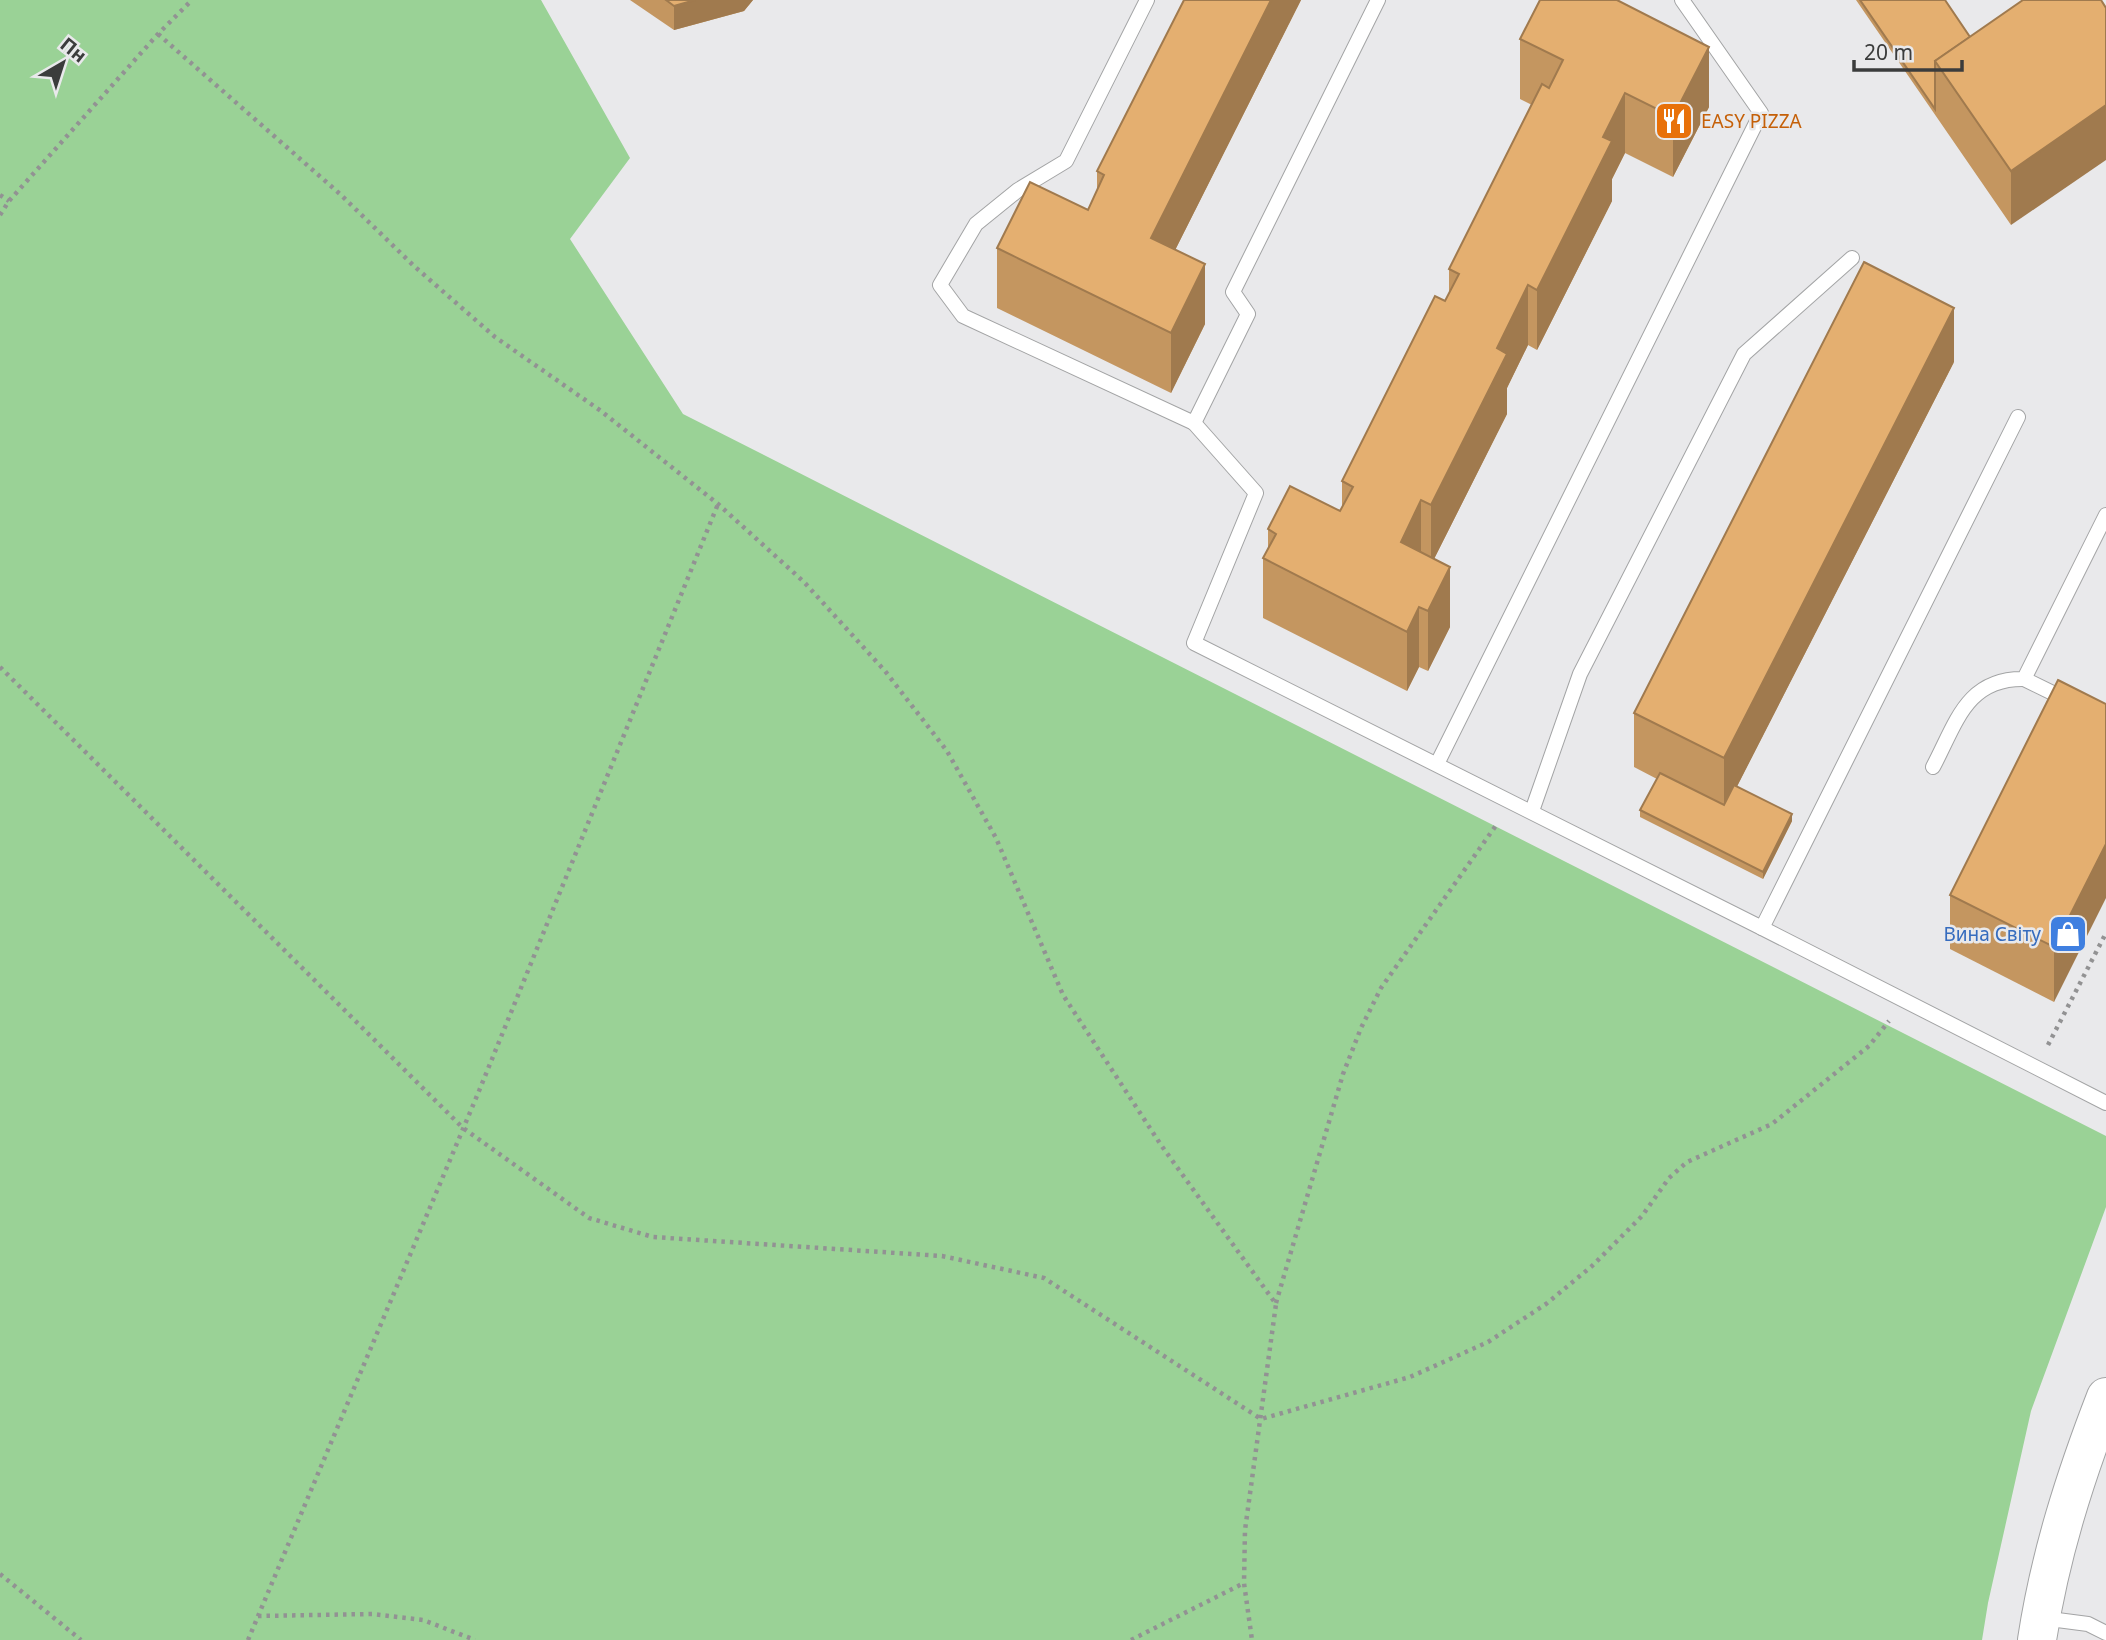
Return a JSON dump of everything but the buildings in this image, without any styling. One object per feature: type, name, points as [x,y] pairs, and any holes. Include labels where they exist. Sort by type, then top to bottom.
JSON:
[{"type":"main road","points":[[2039,1629],[2059,1530],[2106,1397]]},
{"type":"lane","points":[[1147,0],[1066,161],[1018,190],[975,224],[940,285],[963,316],[1194,424],[1256,493],[1194,643],[1532,811],[2106,1103]]},
{"type":"lane","points":[[1194,424],[1248,314],[1233,292],[1378,0]]},
{"type":"lane","points":[[1437,764],[1761,113],[1682,0]]},
{"type":"lane","points":[[1532,811],[1580,674],[1744,354],[1852,258]]},
{"type":"lane","points":[[1762,928],[2018,417]]},
{"type":"lane","points":[[2024,679],[2106,515]]},
{"type":"lane","points":[[1933,768],[1969,700],[1987,686],[2008,678],[2024,679],[2083,708]]},
{"type":"lane","points":[[2039,1629],[2088,1624],[2106,1633]]},
{"type":"path","points":[[0,215],[9,201],[158,34],[192,0]]},
{"type":"path","points":[[158,34],[340,194],[414,266],[495,337],[601,411],[718,504],[804,582],[886,671],[947,751],[996,838],[1063,995],[1161,1145],[1276,1304]]},
{"type":"path","points":[[0,195],[9,201]]},
{"type":"path","points":[[247,1640],[463,1128],[718,504]]},
{"type":"path","points":[[0,667],[463,1128],[589,1218],[653,1237],[942,1256],[1044,1278],[1261,1419],[1410,1377],[1488,1342],[1546,1304],[1592,1266],[1643,1216],[1669,1178],[1687,1162],[1772,1124],[1869,1046],[1906,1001]]},
{"type":"path","points":[[1252,1640],[1244,1583],[1245,1530],[1276,1304],[1343,1074],[1361,1028],[1381,988],[1512,801]]},
{"type":"path","points":[[2037,1068],[2106,933]]},
{"type":"path","points":[[0,1574],[81,1640]]},
{"type":"path","points":[[1131,1640],[1244,1583]]},
{"type":"path","points":[[258,1616],[372,1615],[423,1620],[475,1640]]},
{"type":"green space","points":[[0,0],[541,0],[630,158],[570,239],[683,414],[2106,1136],[2106,1207],[2031,1411],[1982,1640],[0,1640]]},
{"type":"place","name":"EASY PIZZA","points":[[1674,121]]},
{"type":"place","name":"Вина Світу","points":[[2068,934]]}]
